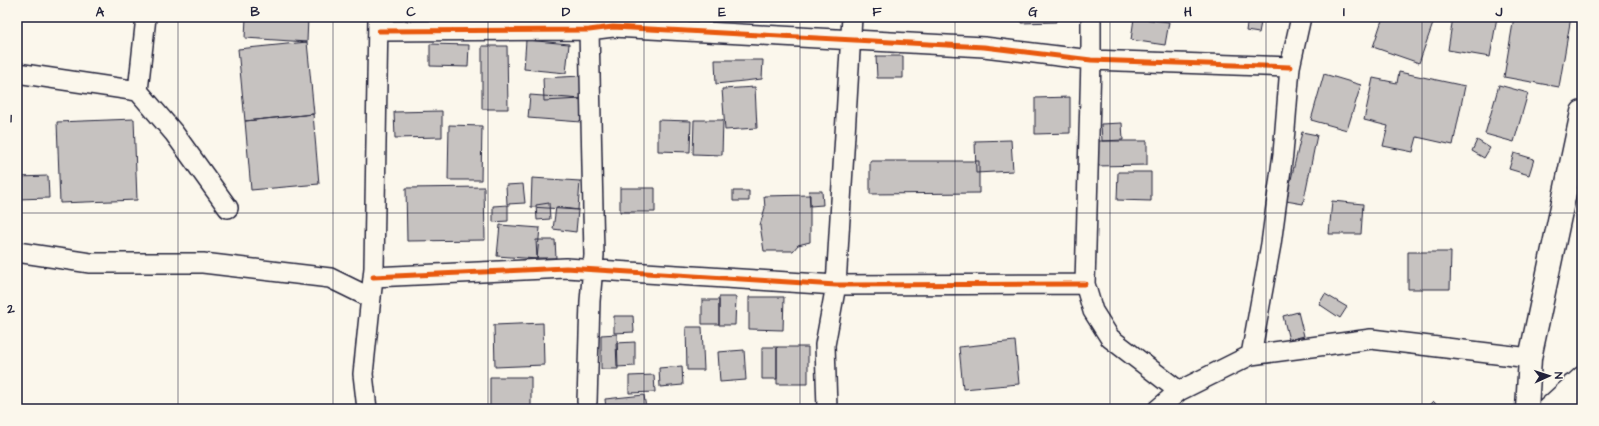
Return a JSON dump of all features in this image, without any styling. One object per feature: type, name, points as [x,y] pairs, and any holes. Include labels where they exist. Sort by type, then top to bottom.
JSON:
[{"type":"main road","points":[[1527,409],[1530,358],[1582,112]]},
{"type":"street","points":[[138,91],[146,17]]},
{"type":"street","points":[[827,409],[825,345],[836,285],[852,17]]},
{"type":"street","points":[[1091,17],[1085,284],[1093,311],[1110,338],[1179,391]]},
{"type":"street","points":[[1251,355],[1272,244],[1283,154],[1290,67],[1301,17]]},
{"type":"street","points":[[367,409],[363,374],[373,277],[379,24],[589,30],[613,22],[984,47],[1091,60],[1290,67]]},
{"type":"street","points":[[587,402],[592,269],[594,255],[589,30]]},
{"type":"street","points":[[17,72],[138,91],[174,133],[228,208]]},
{"type":"street","points":[[17,252],[90,263],[203,263],[330,278],[371,298]]},
{"type":"street","points":[[373,277],[566,268],[836,285],[1085,284]]},
{"type":"street","points":[[1158,409],[1179,391],[1251,355],[1372,339],[1530,358]]},
{"type":"street","points":[[1546,409],[1579,381]]},
{"type":"street","points":[[1571,409],[1579,381]]},
{"type":"building","points":[[246,17],[308,17],[307,42],[245,38]]},
{"type":"building","points":[[1021,17],[1055,17],[1056,22],[1021,23]]},
{"type":"building","points":[[1248,17],[1262,17],[1259,33],[1246,31]]},
{"type":"building","points":[[1383,17],[1435,18],[1419,63],[1373,47]]},
{"type":"building","points":[[1453,17],[1497,17],[1490,57],[1448,50]]},
{"type":"building","points":[[1514,17],[1571,17],[1559,87],[1504,77]]},
{"type":"building","points":[[1134,18],[1169,22],[1165,45],[1131,40]]},
{"type":"building","points":[[526,40],[569,44],[566,73],[524,69]]},
{"type":"building","points":[[307,42],[314,114],[245,121],[238,49]]},
{"type":"building","points":[[430,44],[469,45],[468,67],[430,66]]},
{"type":"building","points":[[482,46],[507,46],[508,109],[482,109]]},
{"type":"building","points":[[876,56],[903,56],[903,78],[877,78]]},
{"type":"building","points":[[715,60],[763,60],[762,79],[716,84]]},
{"type":"building","points":[[1399,72],[1465,86],[1453,145],[1417,137],[1413,152],[1383,146],[1388,126],[1364,120],[1373,78],[1397,83]]},
{"type":"building","points":[[1324,74],[1361,85],[1347,130],[1311,120]]},
{"type":"building","points":[[581,76],[582,99],[544,101],[543,78]]},
{"type":"building","points":[[1499,85],[1528,93],[1514,142],[1485,134]]},
{"type":"building","points":[[755,87],[757,128],[725,130],[722,89]]},
{"type":"building","points":[[530,95],[582,99],[581,122],[528,118]]},
{"type":"building","points":[[1070,97],[1070,133],[1035,134],[1035,98]]},
{"type":"building","points":[[442,111],[442,137],[395,138],[394,112]]},
{"type":"building","points":[[313,114],[319,184],[251,190],[245,121]]},
{"type":"building","points":[[134,119],[137,200],[60,203],[57,122]]},
{"type":"building","points":[[658,120],[691,121],[690,152],[658,151]]},
{"type":"building","points":[[694,120],[723,120],[722,155],[693,154]]},
{"type":"building","points":[[1122,123],[1123,140],[1102,141],[1101,124]]},
{"type":"building","points":[[449,125],[482,126],[481,180],[448,180]]},
{"type":"building","points":[[1302,132],[1317,135],[1303,204],[1286,201]]},
{"type":"building","points":[[1011,140],[1013,171],[976,173],[975,141]]},
{"type":"building","points":[[1477,140],[1490,148],[1484,158],[1472,151]]},
{"type":"building","points":[[1096,141],[1147,141],[1147,165],[1096,166]]},
{"type":"building","points":[[1514,153],[1534,159],[1529,175],[1509,169]]},
{"type":"building","points":[[870,161],[979,161],[979,193],[870,194]]},
{"type":"building","points":[[1118,172],[1151,172],[1151,201],[1117,200]]},
{"type":"building","points":[[48,176],[49,198],[17,199],[17,177]]},
{"type":"building","points":[[532,178],[580,181],[578,210],[531,207]]},
{"type":"building","points":[[523,184],[525,203],[507,204],[506,185]]},
{"type":"building","points":[[484,187],[485,240],[407,241],[406,188]]},
{"type":"building","points":[[620,188],[655,188],[655,212],[620,212]]},
{"type":"building","points":[[733,191],[749,191],[749,201],[733,201]]},
{"type":"building","points":[[809,191],[822,191],[823,205],[810,206]]},
{"type":"building","points":[[810,195],[810,242],[798,245],[793,251],[764,251],[760,225],[765,208],[764,196]]},
{"type":"building","points":[[1332,201],[1363,204],[1361,234],[1329,234]]},
{"type":"building","points":[[549,203],[550,219],[537,220],[536,205]]},
{"type":"building","points":[[508,205],[508,221],[493,222],[493,206]]},
{"type":"building","points":[[556,207],[578,210],[576,232],[553,229]]},
{"type":"building","points":[[500,225],[540,228],[537,259],[497,256]]},
{"type":"building","points":[[536,240],[555,240],[556,258],[537,258]]},
{"type":"building","points":[[1408,252],[1451,252],[1450,289],[1408,289]]},
{"type":"building","points":[[1325,294],[1347,307],[1340,318],[1319,304]]},
{"type":"building","points":[[719,297],[736,297],[735,325],[719,325]]},
{"type":"building","points":[[749,297],[784,297],[783,330],[749,329]]},
{"type":"building","points":[[702,300],[719,300],[719,324],[702,324]]},
{"type":"building","points":[[1298,312],[1304,336],[1289,340],[1283,316]]},
{"type":"building","points":[[614,316],[633,316],[634,332],[614,333]]},
{"type":"building","points":[[543,323],[544,365],[495,367],[494,325]]},
{"type":"building","points":[[686,327],[702,327],[704,370],[687,370]]},
{"type":"building","points":[[617,334],[618,369],[601,369],[601,335]]},
{"type":"building","points":[[1015,341],[1019,384],[963,389],[959,347]]},
{"type":"building","points":[[635,342],[635,366],[617,367],[616,343]]},
{"type":"building","points":[[762,347],[777,347],[777,379],[762,379]]},
{"type":"building","points":[[777,347],[808,347],[808,384],[777,384]]},
{"type":"building","points":[[744,350],[746,380],[720,382],[718,352]]},
{"type":"building","points":[[682,366],[683,385],[660,387],[659,368]]},
{"type":"building","points":[[654,375],[655,392],[629,393],[629,376]]},
{"type":"building","points":[[490,377],[531,377],[531,409],[490,409]]},
{"type":"building","points":[[644,395],[646,409],[606,409],[605,399]]},
{"type":"building","points":[[1433,401],[1441,409],[1425,409]]},
{"type":"cycle path","points":[[379,31],[589,30],[613,27],[984,47],[1091,60],[1290,67]]},
{"type":"cycle path","points":[[373,277],[566,268],[836,285],[1085,284]]}]
